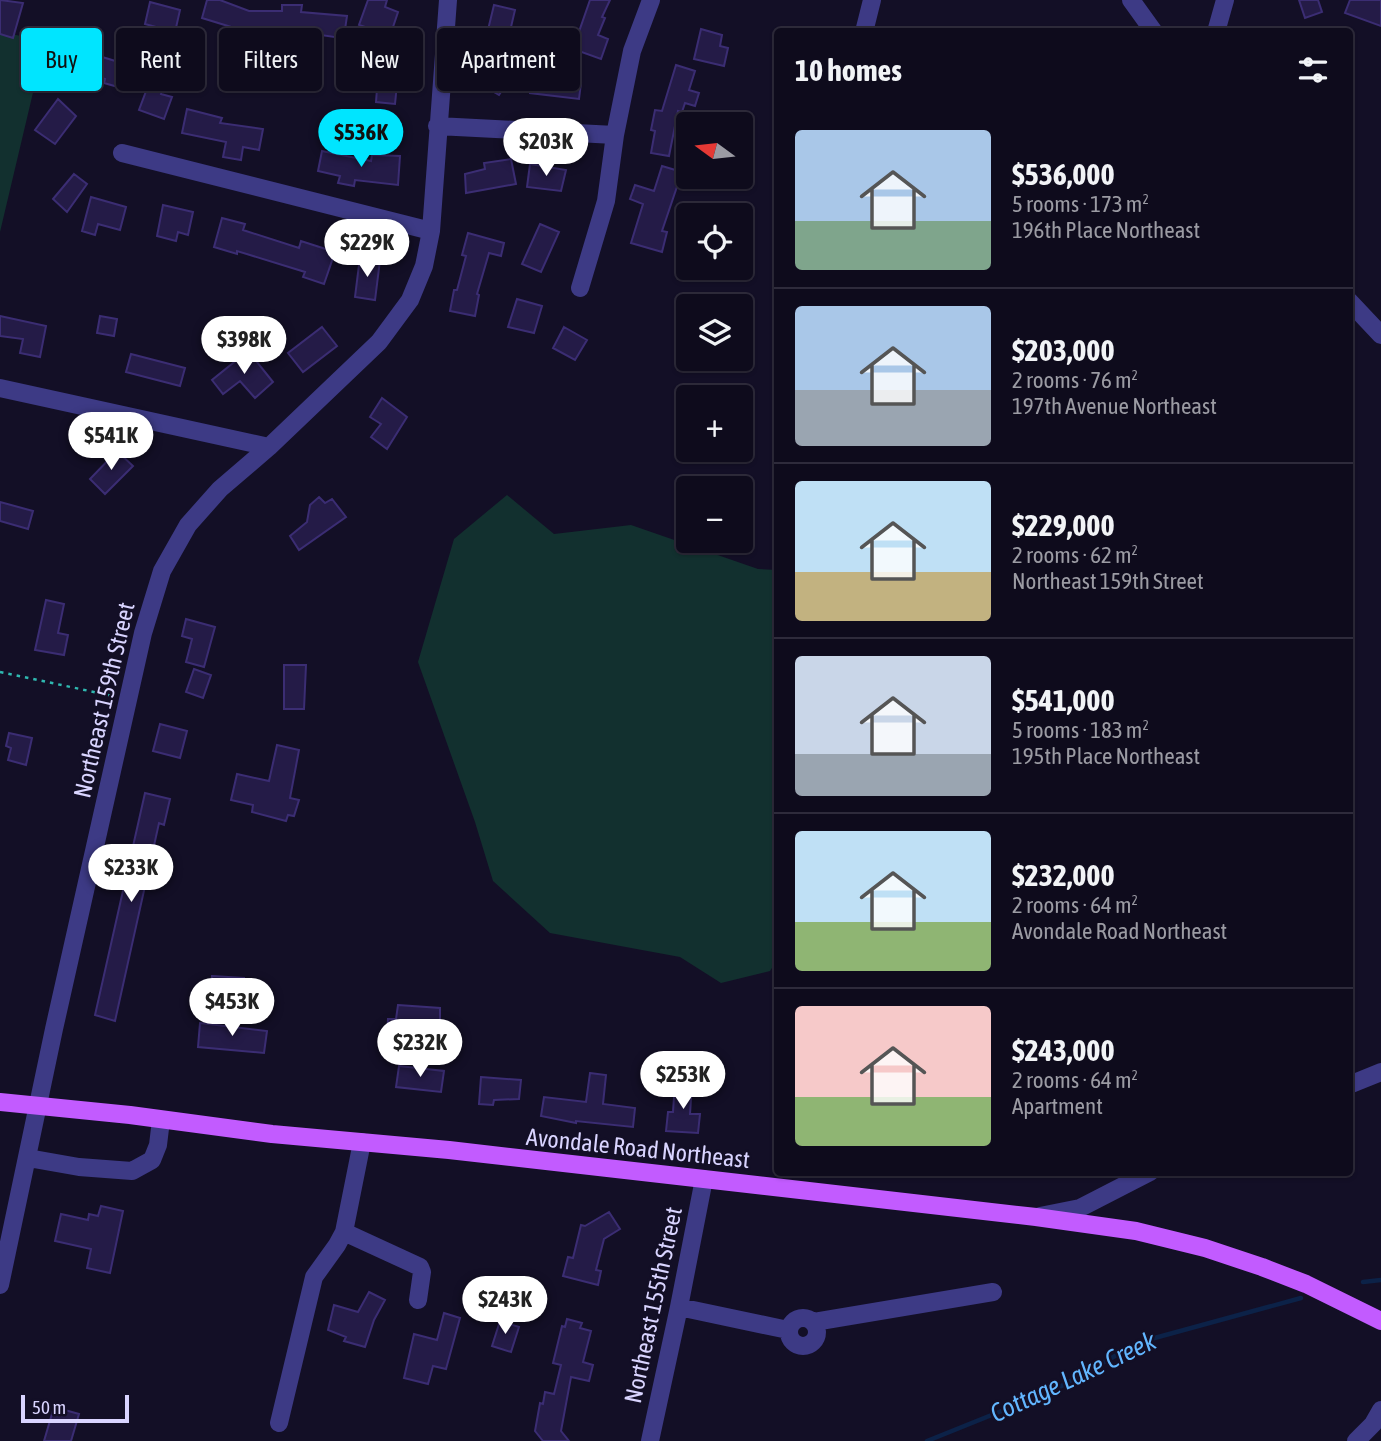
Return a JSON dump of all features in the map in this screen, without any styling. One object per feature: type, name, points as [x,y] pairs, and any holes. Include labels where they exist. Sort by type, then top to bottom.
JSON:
[{"type":"main road","name":"Avondale Road Northeast","points":[[0,1102],[449,1150],[1036,1217],[1136,1231],[1205,1248],[1306,1284],[1381,1321]]},
{"type":"street","name":"Northeast 159th Street","points":[[0,1285],[54,1029],[144,633],[162,571],[188,525],[220,489],[269,447],[379,342],[410,300],[424,266],[431,231],[448,0]]},
{"type":"street","points":[[580,288],[606,201],[615,135],[632,51],[651,0]]},
{"type":"street","points":[[865,28],[872,0]]},
{"type":"street","points":[[1131,0],[1151,28]]},
{"type":"street","points":[[1217,28],[1225,0]]},
{"type":"street","points":[[437,126],[615,135]]},
{"type":"street","points":[[122,153],[431,231]]},
{"type":"street","points":[[1353,305],[1381,335]]},
{"type":"street","points":[[0,388],[269,447]]},
{"type":"street","points":[[1353,1083],[1381,1072]]},
{"type":"street","points":[[28,1158],[79,1167],[132,1171],[152,1160],[158,1145],[161,1120]]},
{"type":"street","points":[[279,1423],[314,1277],[344,1231],[362,1142]]},
{"type":"street","points":[[1036,1217],[1080,1208],[1142,1176]]},
{"type":"street","name":"Northeast 155th Street","points":[[650,1441],[704,1179]]},
{"type":"street","points":[[344,1231],[420,1266],[422,1272],[418,1300]]},
{"type":"street","points":[[679,1307],[788,1330],[792,1321],[800,1317],[814,1322],[993,1292]]},
{"type":"street","points":[[1356,1441],[1373,1424],[1381,1410]]},
{"type":"path","points":[[0,671],[113,696],[130,697]]},
{"type":"green space","points":[[0,31],[21,36],[21,91],[33,91],[0,232]]},
{"type":"green space","points":[[507,495],[554,534],[631,525],[676,541],[676,553],[712,553],[758,569],[774,570],[774,965],[770,971],[721,983],[680,957],[550,933],[493,881],[418,662],[454,539]]},
{"type":"building","points":[[0,0],[23,3],[13,38],[0,34]]},
{"type":"building","points":[[207,0],[220,0],[249,11],[282,11],[282,5],[302,5],[301,12],[347,16],[345,28],[336,28],[336,49],[335,37],[322,35],[322,28],[234,28],[202,18]]},
{"type":"building","points":[[368,0],[387,0],[385,7],[398,12],[393,28],[368,28],[359,25]]},
{"type":"building","points":[[590,0],[610,0],[598,35],[608,39],[601,59],[580,52],[580,29]]},
{"type":"building","points":[[1299,0],[1318,0],[1322,12],[1305,18]]},
{"type":"building","points":[[1350,0],[1381,0],[1381,26],[1345,13]]},
{"type":"building","points":[[150,2],[180,10],[176,28],[156,28],[145,24]]},
{"type":"building","points":[[494,5],[515,10],[511,28],[488,28]]},
{"type":"building","points":[[701,29],[722,35],[720,46],[728,48],[724,66],[694,59]]},
{"type":"building","points":[[102,57],[116,61],[116,86],[104,83],[105,79],[102,78]]},
{"type":"building","points":[[676,65],[695,71],[689,90],[699,93],[695,106],[685,103],[682,112],[676,112],[669,156],[651,153],[655,131],[651,130],[655,110],[662,111]]},
{"type":"building","points":[[146,91],[162,91],[161,94],[172,97],[164,119],[139,110]]},
{"type":"building","points":[[377,91],[396,91],[395,104],[376,102]]},
{"type":"building","points":[[530,91],[580,91],[579,99]]},
{"type":"building","points":[[58,99],[76,116],[55,144],[35,130]]},
{"type":"building","points":[[187,109],[222,118],[220,123],[263,129],[259,150],[243,147],[241,160],[223,157],[226,142],[182,133]]},
{"type":"building","points":[[322,151],[371,161],[372,155],[400,156],[398,185],[355,180],[354,186],[338,183],[340,176],[318,171]]},
{"type":"building","points":[[511,159],[516,184],[466,193],[465,174],[485,169],[484,163]]},
{"type":"building","points":[[530,164],[566,170],[561,191],[527,187]]},
{"type":"building","points":[[662,166],[676,170],[676,189],[662,231],[667,232],[662,252],[631,243],[643,204],[630,199],[635,185],[654,191]]},
{"type":"building","points":[[74,174],[87,184],[67,212],[53,199]]},
{"type":"building","points":[[91,197],[126,207],[120,230],[98,224],[95,235],[82,231]]},
{"type":"building","points":[[163,205],[193,212],[188,235],[178,232],[176,241],[157,236]]},
{"type":"building","points":[[222,218],[245,224],[243,230],[299,248],[301,241],[335,252],[324,284],[303,277],[305,272],[237,251],[237,254],[214,247]]},
{"type":"building","points":[[540,224],[559,232],[541,272],[522,264]]},
{"type":"building","points":[[468,233],[504,243],[501,256],[489,253],[477,294],[475,316],[450,311],[466,256],[462,255]]},
{"type":"building","points":[[360,257],[380,260],[375,300],[355,297]]},
{"type":"building","points":[[517,299],[542,306],[534,333],[508,327]]},
{"type":"building","points":[[0,316],[46,326],[40,357],[20,353],[23,339],[0,336]]},
{"type":"building","points":[[100,316],[117,319],[114,336],[97,333]]},
{"type":"building","points":[[322,327],[337,346],[303,372],[288,353]]},
{"type":"building","points":[[564,327],[587,340],[575,360],[553,348]]},
{"type":"building","points":[[248,351],[273,382],[255,398],[240,381],[223,394],[212,380]]},
{"type":"building","points":[[131,354],[185,368],[180,386],[126,372]]},
{"type":"building","points":[[382,398],[407,417],[387,449],[371,437],[381,424],[370,417]]},
{"type":"building","points":[[117,451],[133,466],[105,494],[90,479]]},
{"type":"building","points":[[319,497],[325,503],[332,499],[346,517],[299,550],[290,536],[307,522],[310,505]]},
{"type":"building","points":[[0,502],[33,511],[28,529],[0,521]]},
{"type":"building","points":[[46,600],[64,604],[58,633],[68,635],[64,655],[35,650]]},
{"type":"building","points":[[186,619],[215,627],[204,667],[186,662],[192,639],[182,636]]},
{"type":"building","points":[[284,665],[306,665],[304,709],[284,709]]},
{"type":"building","points":[[194,669],[211,675],[203,698],[186,692]]},
{"type":"building","points":[[160,724],[187,731],[180,758],[153,751]]},
{"type":"building","points":[[9,733],[32,738],[26,765],[8,760],[11,748],[6,746]]},
{"type":"building","points":[[277,745],[299,750],[290,798],[299,800],[294,816],[288,815],[286,821],[252,812],[253,805],[231,800],[237,774],[269,781]]},
{"type":"building","points":[[145,793],[170,799],[164,825],[159,823],[115,1021],[95,1015]]},
{"type":"building","points":[[212,976],[244,978],[243,993],[211,991]]},
{"type":"building","points":[[398,1005],[440,1008],[440,1027],[422,1025],[421,1042],[387,1042],[388,1019],[396,1019]]},
{"type":"building","points":[[200,1023],[267,1031],[264,1053],[198,1047]]},
{"type":"building","points":[[399,1066],[444,1071],[441,1092],[396,1087]]},
{"type":"building","points":[[590,1073],[606,1075],[603,1104],[635,1108],[633,1127],[576,1123],[541,1116],[544,1097],[586,1102]]},
{"type":"building","points":[[481,1077],[521,1080],[519,1099],[494,1100],[493,1105],[479,1104]]},
{"type":"building","points":[[675,1082],[692,1084],[690,1114],[700,1114],[698,1133],[666,1131],[668,1112],[673,1112]]},
{"type":"building","points":[[101,1206],[123,1211],[110,1273],[87,1268],[91,1249],[55,1241],[61,1214],[88,1220],[89,1214],[98,1216]]},
{"type":"building","points":[[609,1212],[620,1229],[604,1239],[596,1270],[601,1271],[598,1285],[563,1276],[568,1257],[573,1258],[581,1225],[585,1226]]},
{"type":"building","points":[[369,1292],[385,1300],[374,1320],[365,1347],[344,1341],[346,1337],[328,1330],[334,1305],[358,1312]]},
{"type":"building","points":[[444,1313],[460,1318],[446,1369],[433,1366],[428,1384],[404,1378],[414,1334],[437,1340]]},
{"type":"building","points":[[567,1319],[582,1323],[580,1328],[591,1331],[583,1362],[593,1365],[589,1381],[571,1377],[561,1431],[569,1441],[543,1441],[535,1431],[540,1403],[543,1404],[545,1392],[554,1394],[561,1365],[553,1363],[562,1326],[565,1327]]},
{"type":"building","points":[[500,1321],[519,1327],[511,1352],[492,1346]]},
{"type":"building","points":[[54,1407],[79,1414],[71,1441],[44,1441]]},
{"type":"waterway","name":"Cottage Lake Creek","points":[[1363,1282],[1381,1280]]},
{"type":"waterway","name":"Cottage Lake Creek","points":[[927,1441],[1056,1389],[1140,1342],[1301,1298]]}]
